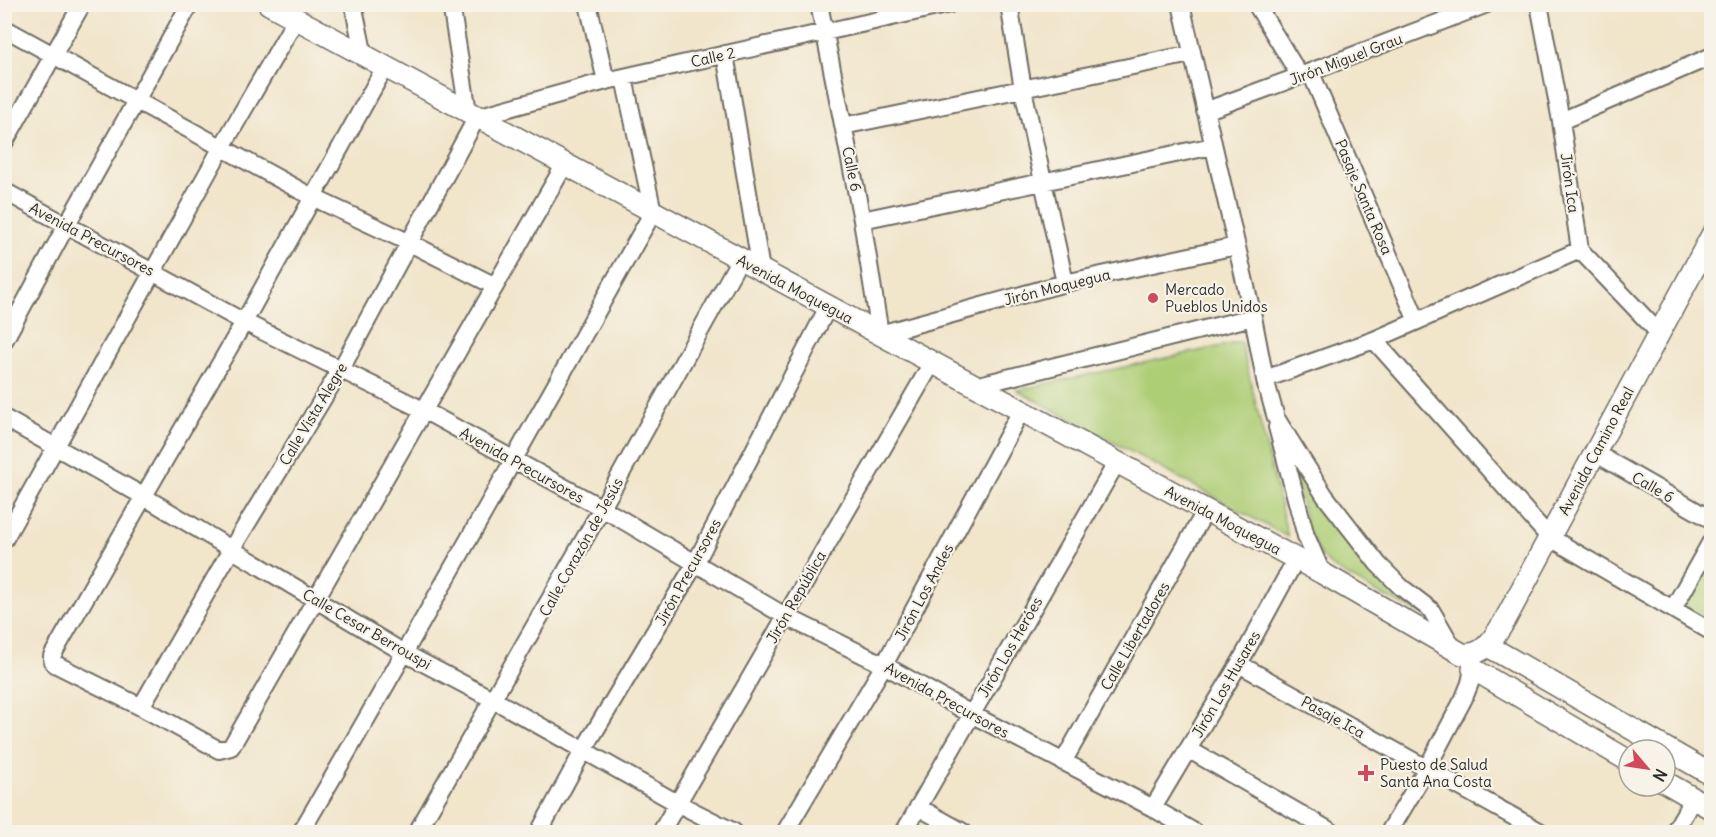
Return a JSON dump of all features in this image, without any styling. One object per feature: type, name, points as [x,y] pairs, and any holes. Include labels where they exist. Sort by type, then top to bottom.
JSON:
[{"type":"main road","name":"Avenida Moquegua","points":[[269,4],[1471,655],[1712,774]]},
{"type":"main road","name":"Avenida Camino Real","points":[[1471,655],[1504,622],[1712,235]]},
{"type":"main road","name":"Avenida Moquegua","points":[[1471,655],[1617,753]]},
{"type":"main road","points":[[1677,789],[1702,804]]},
{"type":"street","points":[[4,143],[82,4]]},
{"type":"street","points":[[4,341],[190,4]]},
{"type":"street","points":[[353,4],[364,56]]},
{"type":"street","points":[[588,4],[606,81]]},
{"type":"street","name":"Calle 6","points":[[819,4],[862,220],[880,334]]},
{"type":"street","name":"Calle 2","points":[[473,115],[606,81],[950,4]]},
{"type":"street","points":[[1009,4],[1023,89],[1065,283]]},
{"type":"street","name":"Avenida Moquegua","points":[[1180,4],[1253,317],[1265,379],[1306,536],[1322,573]]},
{"type":"street","name":"Pasaje Santa Rosa","points":[[1256,4],[1306,74],[1417,321]]},
{"type":"street","name":"Jirón Miguel Grau","points":[[1205,111],[1487,4]]},
{"type":"street","name":"Jirón Ica","points":[[1539,4],[1561,121],[1580,250]]},
{"type":"street","points":[[452,5],[473,115]]},
{"type":"street","points":[[4,540],[222,147],[296,19]]},
{"type":"street","points":[[4,28],[312,197],[495,285]]},
{"type":"street","points":[[725,54],[761,270]]},
{"type":"street","points":[[843,126],[1191,54]]},
{"type":"street","points":[[1561,121],[1712,56]]},
{"type":"street","points":[[385,68],[244,322],[52,656],[52,661],[219,750],[231,747],[565,164]]},
{"type":"street","points":[[302,832],[406,654],[512,460],[654,212],[624,78]]},
{"type":"street","name":"Calle Vista Alegre","points":[[141,707],[231,550],[341,369],[473,115]]},
{"type":"street","points":[[862,220],[1213,146]]},
{"type":"street","name":"Avenida Precursores","points":[[4,191],[244,322],[425,411],[602,508],[785,616],[884,665],[971,714],[1153,808],[1173,828],[1194,832]]},
{"type":"street","name":"Jirón Moquegua","points":[[880,334],[1065,283],[1236,246]]},
{"type":"street","points":[[1265,379],[1374,340],[1580,250],[1659,333]]},
{"type":"street","name":"Calle Corazón de Jesús","points":[[417,832],[494,700],[740,259]]},
{"type":"street","name":"Jirón Precursores","points":[[539,832],[583,751],[695,564],[828,307]]},
{"type":"street","points":[[975,386],[1253,317]]},
{"type":"street","points":[[1374,340],[1549,537],[1712,632]]},
{"type":"street","name":"Jirón República","points":[[661,832],[932,363]]},
{"type":"street","name":"Avenida Moquegua","points":[[1265,379],[1276,418],[1325,496],[1378,564],[1401,587],[1431,610],[1471,655]]},
{"type":"street","name":"Jirón Los Andes","points":[[785,832],[884,665],[1021,411]]},
{"type":"street","name":"Calle Cesar Berrouspi","points":[[4,418],[143,496],[406,654],[734,832]]},
{"type":"street","name":"Calle 6","points":[[1595,453],[1712,520]]},
{"type":"street","name":"Jirón Los Heróes","points":[[904,832],[1117,462]]},
{"type":"street","name":"Calle Libertadores","points":[[1063,762],[1206,510]]},
{"type":"street","points":[[1673,609],[1712,540]]},
{"type":"street","name":"Jirón Los Husares","points":[[1153,808],[1239,664],[1296,559]]},
{"type":"street","points":[[1389,832],[1426,770],[1464,698],[1470,683],[1471,655]]},
{"type":"street","name":"Pasaje Ica","points":[[1239,664],[1541,832]]},
{"type":"street","points":[[1188,749],[1332,832]]},
{"type":"street","points":[[1674,832],[1702,804]]},
{"type":"street","points":[[918,807],[963,832]]},
{"type":"green space","points":[[1241,342],[1288,537],[1017,390]]},
{"type":"green space","points":[[1297,467],[1328,515],[1358,552],[1422,614],[1374,591],[1334,568],[1321,556],[1307,529],[1294,470]]},
{"type":"green space","points":[[1711,554],[1711,623],[1689,610],[1685,601]]},
{"type":"place","name":"Mercado Pueblos Unidos","points":[[1153,298]]},
{"type":"place","name":"Puesto de Salud Santa Ana Costa","points":[[1366,773]]}]
